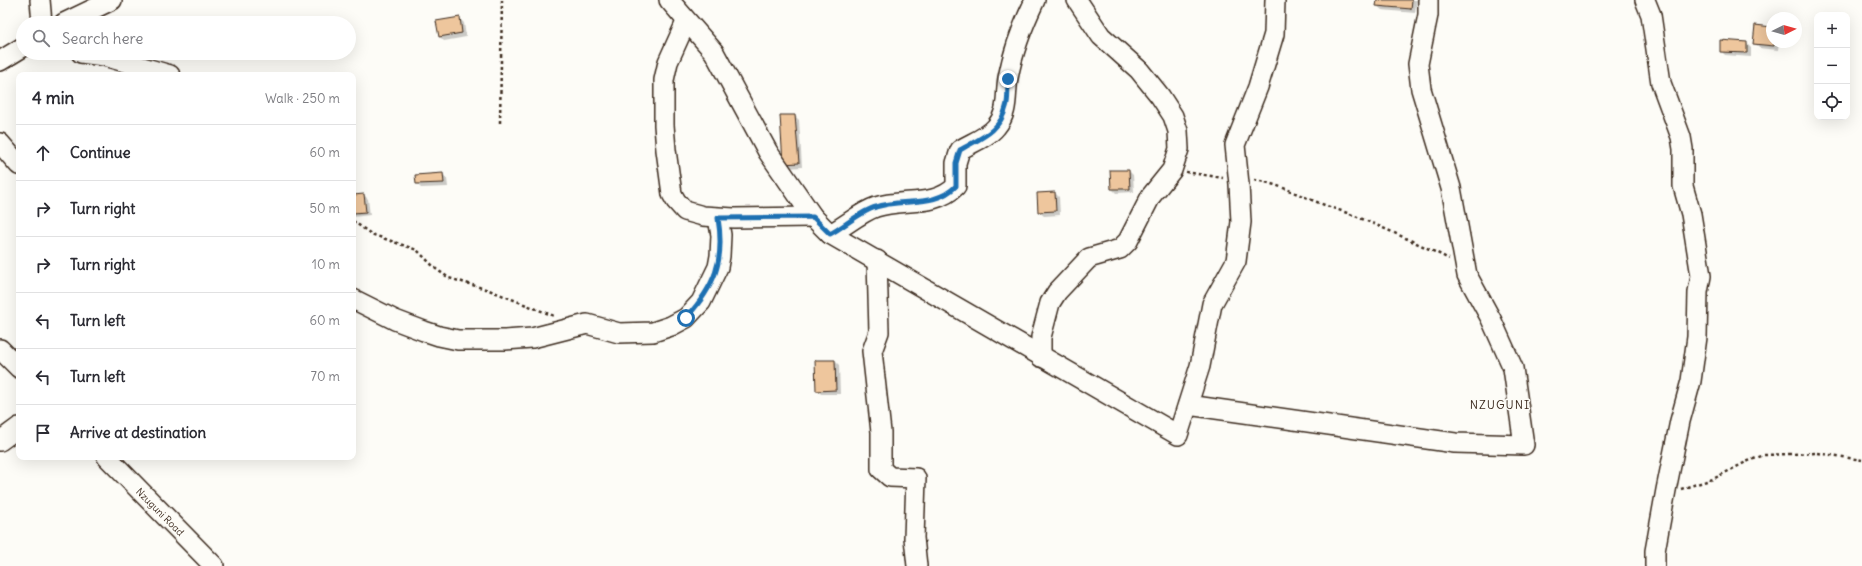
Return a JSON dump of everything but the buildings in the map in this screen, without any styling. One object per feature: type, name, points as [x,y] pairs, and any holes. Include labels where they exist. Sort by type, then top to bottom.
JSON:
[{"type":"street","points":[[40,0],[41,16]]},
{"type":"street","points":[[79,16],[112,0]]},
{"type":"street","points":[[668,0],[714,52],[768,152],[813,217],[830,234],[1178,435],[1204,350],[1212,304],[1236,261],[1240,243],[1241,222],[1234,145],[1258,87],[1274,34],[1275,0]]},
{"type":"street","points":[[830,234],[846,226],[866,211],[877,206],[935,198],[948,194],[956,186],[956,163],[960,150],[996,128],[1000,122],[1006,107],[1008,79],[1012,62],[1022,29],[1034,0]]},
{"type":"street","points":[[1041,357],[1041,337],[1050,304],[1057,292],[1089,258],[1113,252],[1124,246],[1134,232],[1151,196],[1172,170],[1179,149],[1178,131],[1173,116],[1160,96],[1138,70],[1101,36],[1077,0]]},
{"type":"street","points":[[1188,405],[1456,443],[1524,445],[1513,368],[1491,319],[1470,282],[1465,267],[1452,188],[1420,82],[1418,64],[1428,15],[1428,0]]},
{"type":"street","points":[[1645,0],[1651,15],[1661,83],[1681,137],[1683,149],[1683,186],[1691,214],[1701,276],[1698,292],[1697,337],[1691,381],[1680,421],[1665,495],[1655,551],[1655,566]]},
{"type":"street","points":[[686,22],[668,62],[664,80],[664,124],[672,194],[680,207],[690,214],[718,218],[813,217]]},
{"type":"street","points":[[118,60],[160,72]]},
{"type":"street","points":[[0,143],[16,162]]},
{"type":"street","points":[[356,300],[395,320],[439,336],[458,340],[505,340],[532,338],[569,329],[582,324],[593,325],[619,333],[639,334],[653,332],[686,318],[701,302],[718,267],[721,235],[718,218]]},
{"type":"street","points":[[877,260],[879,332],[872,351],[881,432],[881,469],[890,476],[916,478],[914,538],[917,566]]},
{"type":"street","points":[[0,349],[16,365]]},
{"type":"street","points":[[0,441],[16,429]]},
{"type":"street","name":"Nzuguni Road","points":[[109,460],[214,566]]},
{"type":"path","points":[[500,123],[502,0]]},
{"type":"path","points":[[1172,170],[1238,180],[1261,181],[1280,185],[1318,203],[1360,218],[1424,246],[1465,267]]},
{"type":"path","points":[[356,224],[371,234],[417,250],[449,278],[489,290],[540,311],[582,324]]},
{"type":"path","points":[[1665,495],[1714,479],[1746,462],[1764,456],[1818,453],[1862,460]]},
{"type":"district","name":"NZUGUNI","points":[[1500,404]]},
{"type":"route","points":[[686,318],[701,302],[718,267],[721,235],[718,218],[764,216],[813,217],[830,234],[846,226],[866,211],[877,206],[920,201],[948,194],[956,186],[956,163],[960,150],[996,128],[1000,122],[1006,107],[1008,79]]}]
